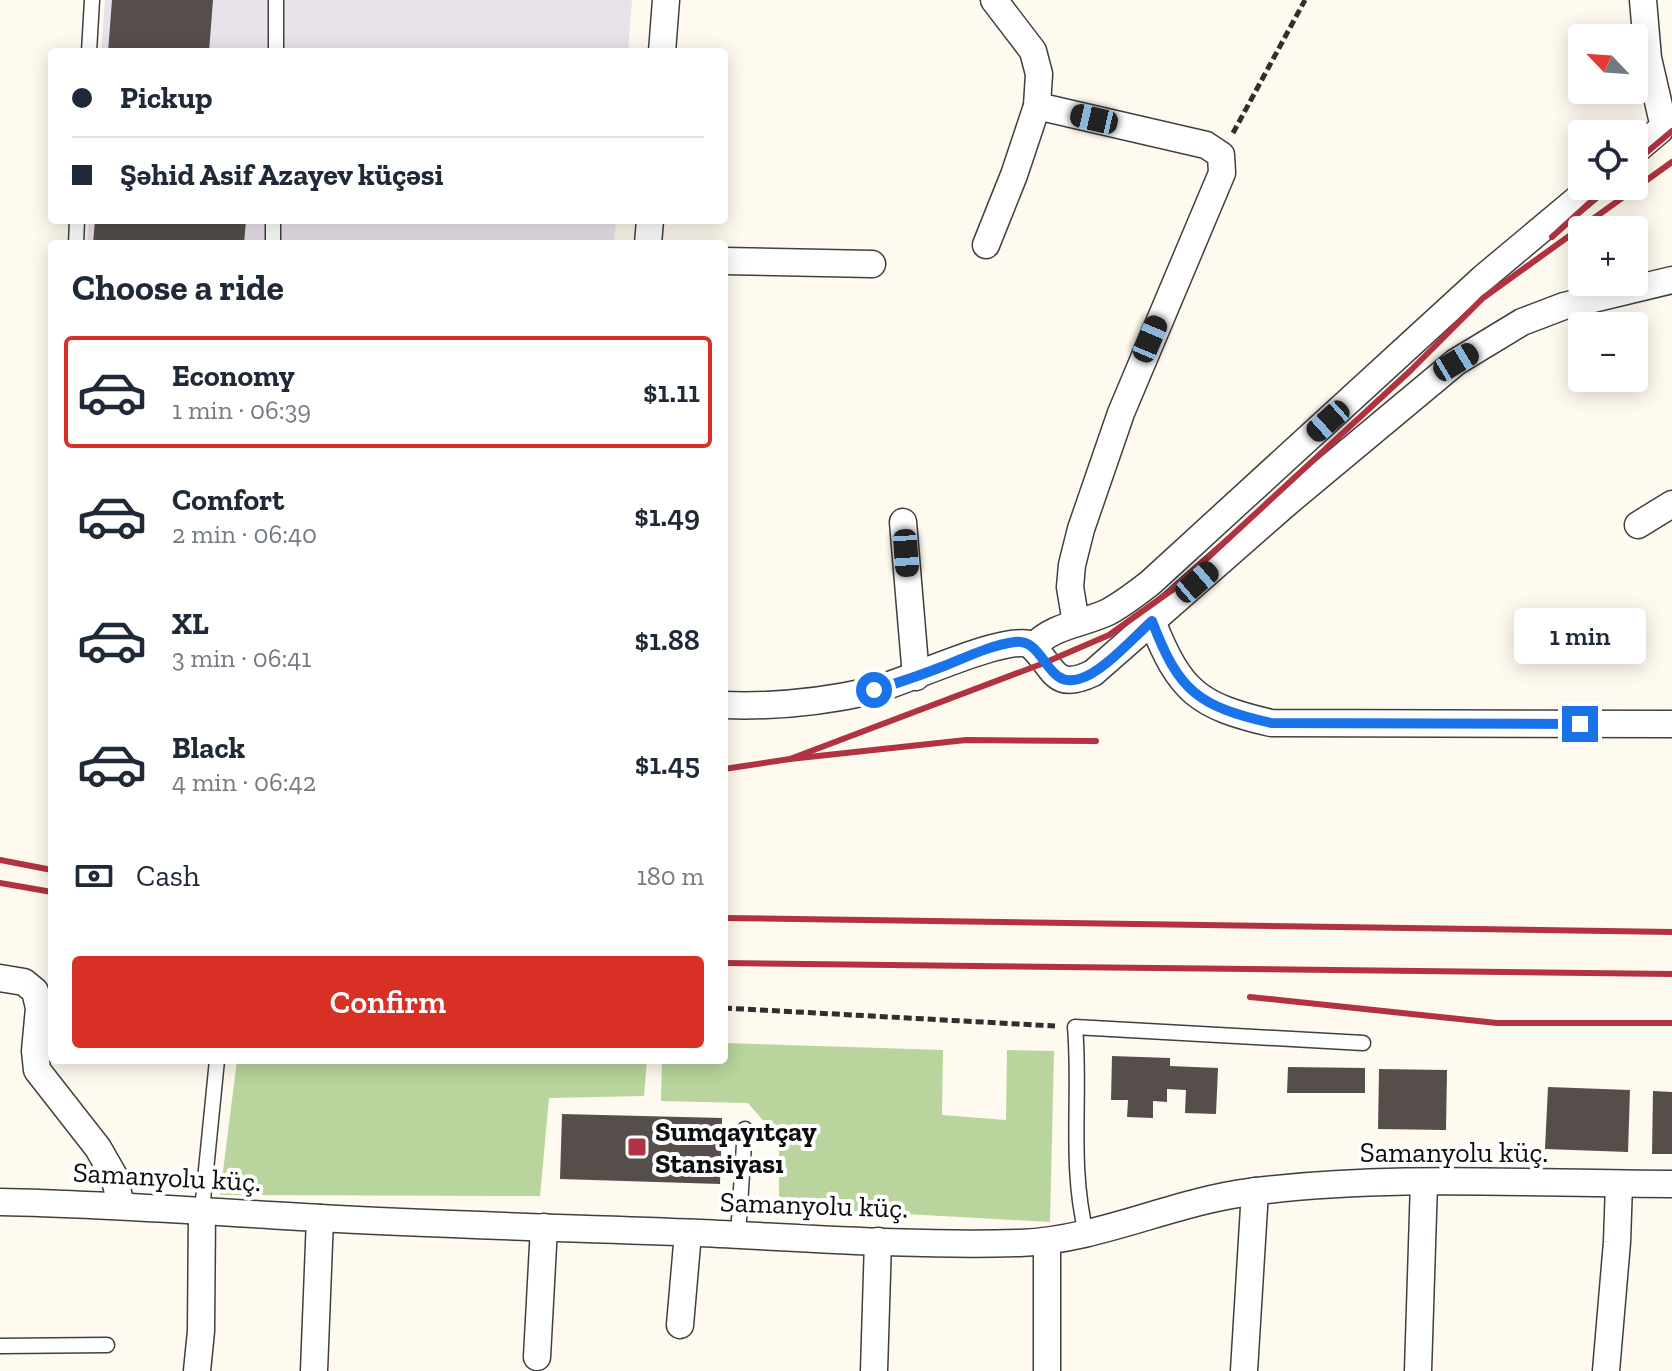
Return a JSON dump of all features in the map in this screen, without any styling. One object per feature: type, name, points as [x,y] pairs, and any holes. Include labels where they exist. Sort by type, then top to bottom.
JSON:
[{"type":"street","points":[[662,48],[666,0]]},
{"type":"street","points":[[986,245],[1037,106],[1039,74],[1033,51],[994,0]]},
{"type":"street","points":[[1643,0],[1648,58],[1663,114],[1660,130],[1648,140]]},
{"type":"street","points":[[1037,106],[1206,145],[1221,155],[1222,173],[1121,413],[1081,529],[1070,587],[1076,623]]},
{"type":"street","points":[[1039,655],[1043,637],[1108,612],[1150,583],[1483,278],[1576,200]]},
{"type":"street","points":[[728,261],[872,264]]},
{"type":"street","points":[[728,705],[770,707],[834,699],[916,677],[1013,642],[1022,642],[1039,655],[1058,677],[1078,680],[1093,673],[1299,492],[1456,362],[1522,322],[1564,306],[1672,280]]},
{"type":"street","points":[[1638,525],[1672,504]]},
{"type":"street","points":[[903,522],[916,677]]},
{"type":"street","points":[[1152,621],[1172,668],[1191,692],[1232,714],[1271,723],[1672,724]]},
{"type":"street","points":[[0,978],[24,982],[35,991],[39,1008],[35,1051],[37,1070],[98,1148],[114,1176],[121,1205]]},
{"type":"street","points":[[1418,1371],[1424,1182]]},
{"type":"street","name":"Samanyolu küç.","points":[[0,1202],[878,1241],[1047,1242],[1211,1199],[1255,1191],[1424,1182],[1672,1184]]},
{"type":"street","points":[[1606,1371],[1619,1184]]},
{"type":"street","points":[[1244,1371],[1255,1191]]},
{"type":"street","points":[[197,1371],[201,1331],[202,1210]]},
{"type":"street","points":[[314,1371],[320,1218]]},
{"type":"street","points":[[537,1357],[544,1227]]},
{"type":"street","points":[[680,1325],[688,1233]]},
{"type":"street","points":[[874,1371],[878,1241]]},
{"type":"street","points":[[1047,1242],[1047,1371]]},
{"type":"lane","points":[[89,48],[92,0]]},
{"type":"lane","points":[[276,0],[276,48]]},
{"type":"lane","points":[[1086,1233],[1078,1189],[1075,1027],[1363,1043]]},
{"type":"lane","points":[[202,1210],[217,1064]]},
{"type":"lane","points":[[738,1235],[745,1129]]},
{"type":"lane","points":[[0,1346],[107,1345]]},
{"type":"path","points":[[1221,155],[1305,0]]},
{"type":"path","points":[[728,1008],[1075,1027]]},
{"type":"shaded area","points":[[105,0],[632,0],[628,48],[101,48]]},
{"type":"shaded area","points":[[89,224],[616,224],[614,240],[87,240]]},
{"type":"green space","points":[[728,1043],[943,1050],[942,1115],[1006,1120],[1007,1050],[1054,1051],[1050,1222],[779,1207],[779,1139],[748,1103],[661,1101],[662,1064],[728,1064]]},
{"type":"green space","points":[[236,1064],[647,1064],[644,1096],[549,1098],[540,1196],[220,1195]]},
{"type":"building","points":[[112,0],[213,0],[209,48],[108,48]]},
{"type":"building","points":[[95,224],[246,224],[244,240],[93,240]]},
{"type":"building","points":[[1112,1056],[1170,1058],[1170,1066],[1218,1068],[1216,1114],[1185,1113],[1186,1090],[1167,1089],[1167,1102],[1153,1101],[1153,1118],[1127,1117],[1128,1100],[1111,1100]]},
{"type":"building","points":[[1288,1067],[1365,1068],[1365,1093],[1287,1093]]},
{"type":"building","points":[[1379,1069],[1447,1070],[1446,1130],[1378,1129]]},
{"type":"building","points":[[1548,1087],[1630,1090],[1628,1152],[1545,1149]]},
{"type":"building","points":[[1653,1091],[1672,1092],[1672,1154],[1652,1154]]},
{"type":"building","points":[[562,1114],[722,1118],[720,1184],[560,1179]]},
{"type":"railway","points":[[1648,151],[1672,131]]},
{"type":"railway","points":[[790,759],[1044,663],[1109,635],[1175,588],[1410,371],[1483,298],[1672,162]]},
{"type":"railway","points":[[1552,237],[1593,200]]},
{"type":"railway","points":[[728,768],[966,740],[1096,741]]},
{"type":"railway","points":[[0,860],[48,869]]},
{"type":"railway","points":[[0,883],[48,891]]},
{"type":"railway","points":[[728,918],[1672,932]]},
{"type":"railway","points":[[728,963],[1672,974]]},
{"type":"railway","points":[[1250,997],[1497,1023],[1672,1023]]},
{"type":"place","name":"Sumqayıtçay Stansiyası","points":[[637,1147]]},
{"type":"route","points":[[874,690],[1013,642],[1033,647],[1050,672],[1058,677],[1078,680],[1093,673],[1152,621],[1172,668],[1191,692],[1232,714],[1271,723],[1580,724]]}]
